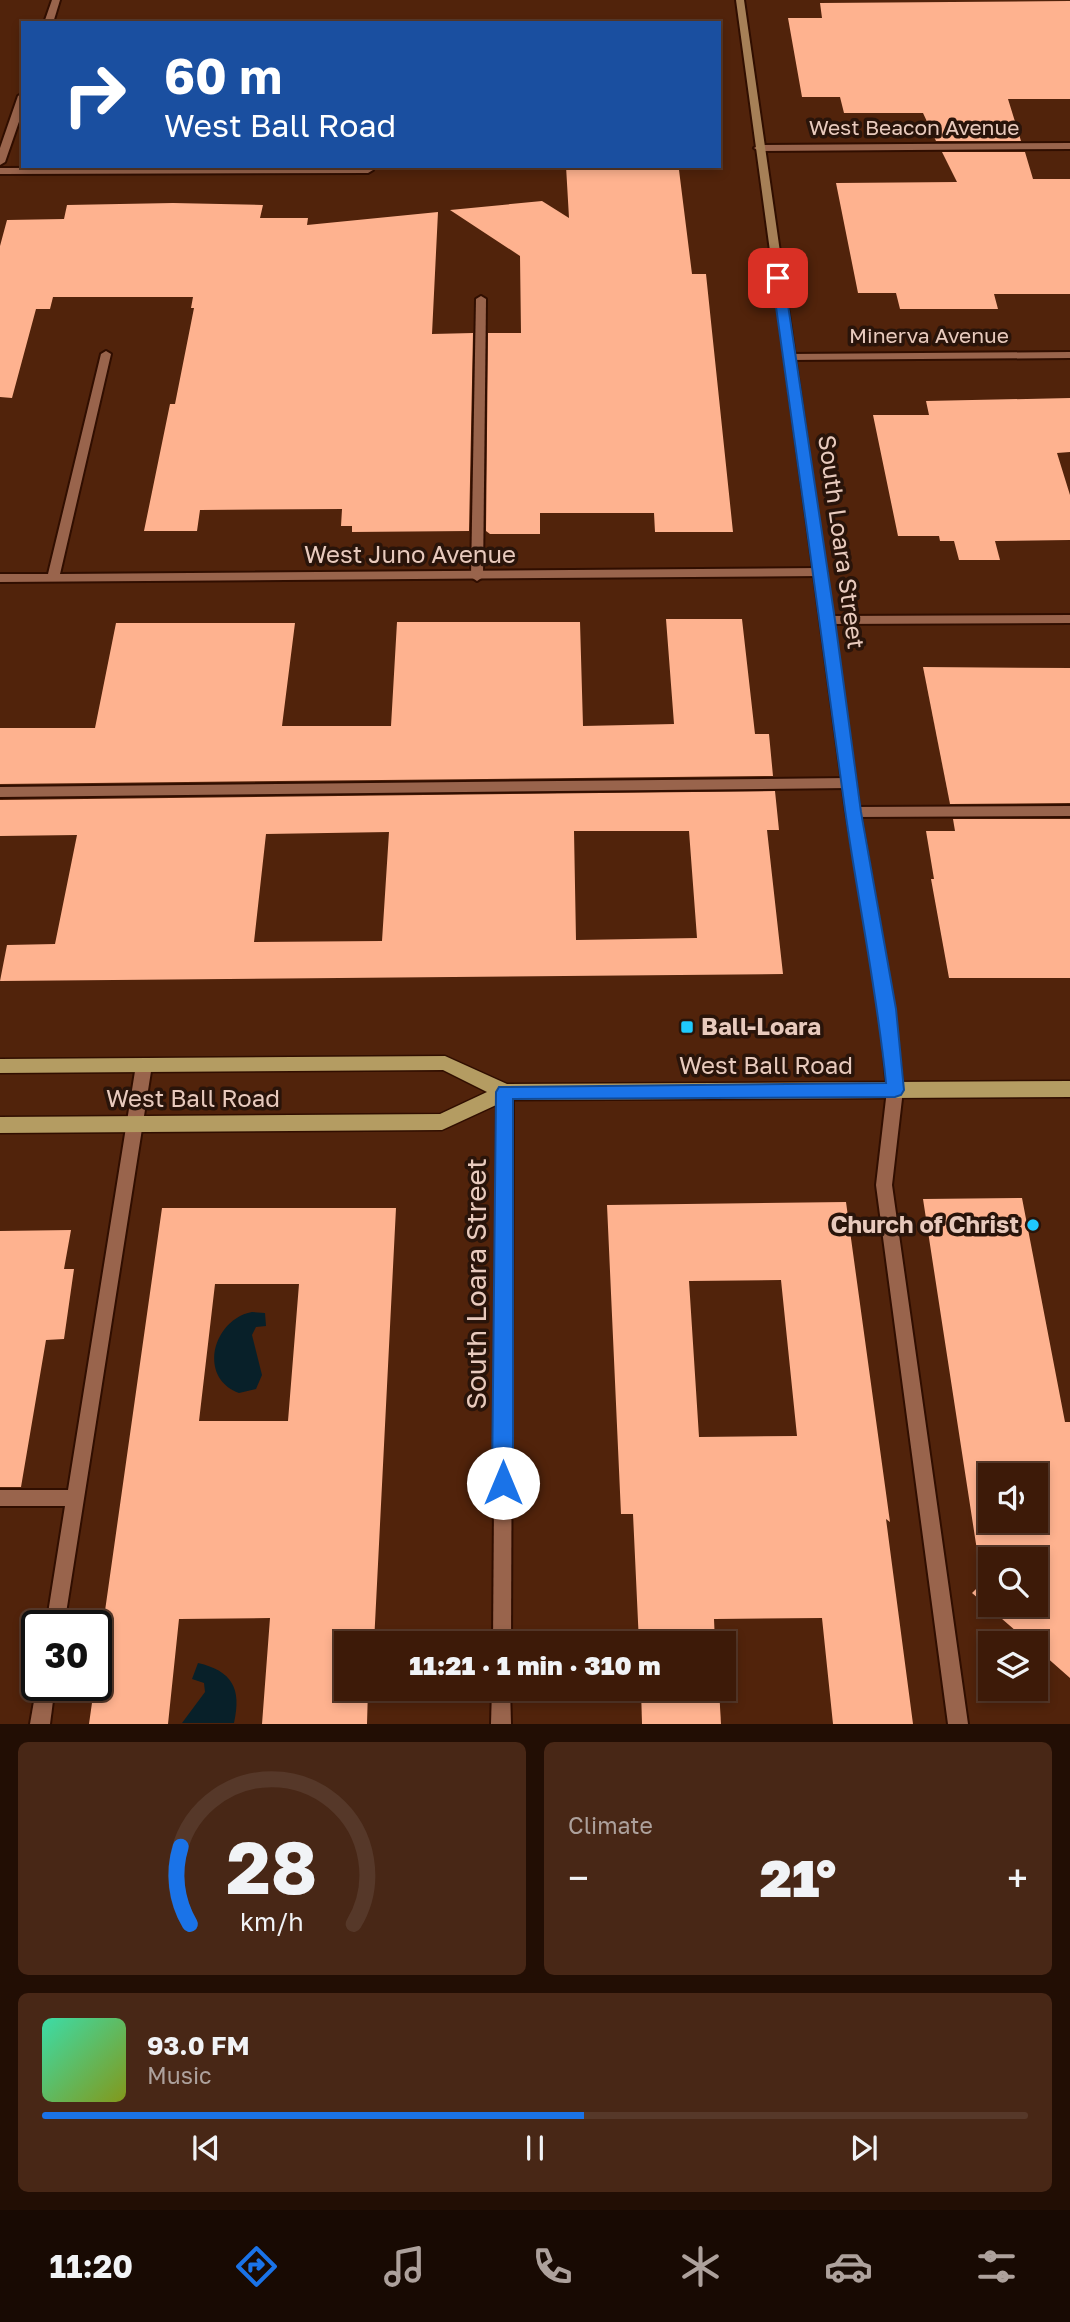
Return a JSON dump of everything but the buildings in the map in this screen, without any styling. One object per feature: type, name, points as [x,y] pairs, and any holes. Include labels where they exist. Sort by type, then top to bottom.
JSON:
[{"type":"main road","name":"West Ball Road","points":[[0,1066],[445,1063],[505,1092]]},
{"type":"main road","name":"West Ball Road","points":[[0,1125],[442,1122],[505,1092],[1070,1089]]},
{"type":"street","points":[[49,21],[56,0]]},
{"type":"street","name":"South Loara Street","points":[[740,0],[853,812],[887,1009],[895,1090]]},
{"type":"street","points":[[0,162],[21,102]]},
{"type":"street","name":"West Beacon Avenue","points":[[759,148],[1070,146]]},
{"type":"street","points":[[0,172],[368,170]]},
{"type":"street","points":[[477,576],[481,299]]},
{"type":"street","points":[[53,577],[106,354]]},
{"type":"street","name":"Minerva Avenue","points":[[789,357],[1070,355]]},
{"type":"street","name":"West Juno Avenue","points":[[0,578],[821,572]]},
{"type":"street","points":[[828,620],[1070,619]]},
{"type":"street","points":[[0,792],[849,783]]},
{"type":"street","points":[[853,812],[1070,811]]},
{"type":"street","points":[[57,1610],[144,1065]]},
{"type":"street","points":[[895,1090],[884,1185],[958,1724]]},
{"type":"street","name":"South Loara Street","points":[[502,1631],[505,1092]]},
{"type":"street","points":[[0,1498],[74,1498]]},
{"type":"street","points":[[40,1724],[44,1701]]},
{"type":"street","points":[[501,1701],[501,1724]]},
{"type":"water","points":[[252,1312],[265,1313],[266,1326],[256,1327],[252,1335],[262,1375],[256,1389],[239,1393],[226,1386],[218,1375],[214,1363],[215,1349],[228,1325]]},
{"type":"water","points":[[198,1663],[219,1671],[232,1683],[237,1700],[234,1723],[182,1723],[205,1692],[204,1683],[192,1679]]},
{"type":"place","name":"Ball-Loara","points":[[687,1027]]},
{"type":"place","name":"Church of Christ","points":[[1033,1225]]},
{"type":"route","points":[[503,1483],[505,1092],[895,1090],[887,1009],[853,812],[778,278]]}]
